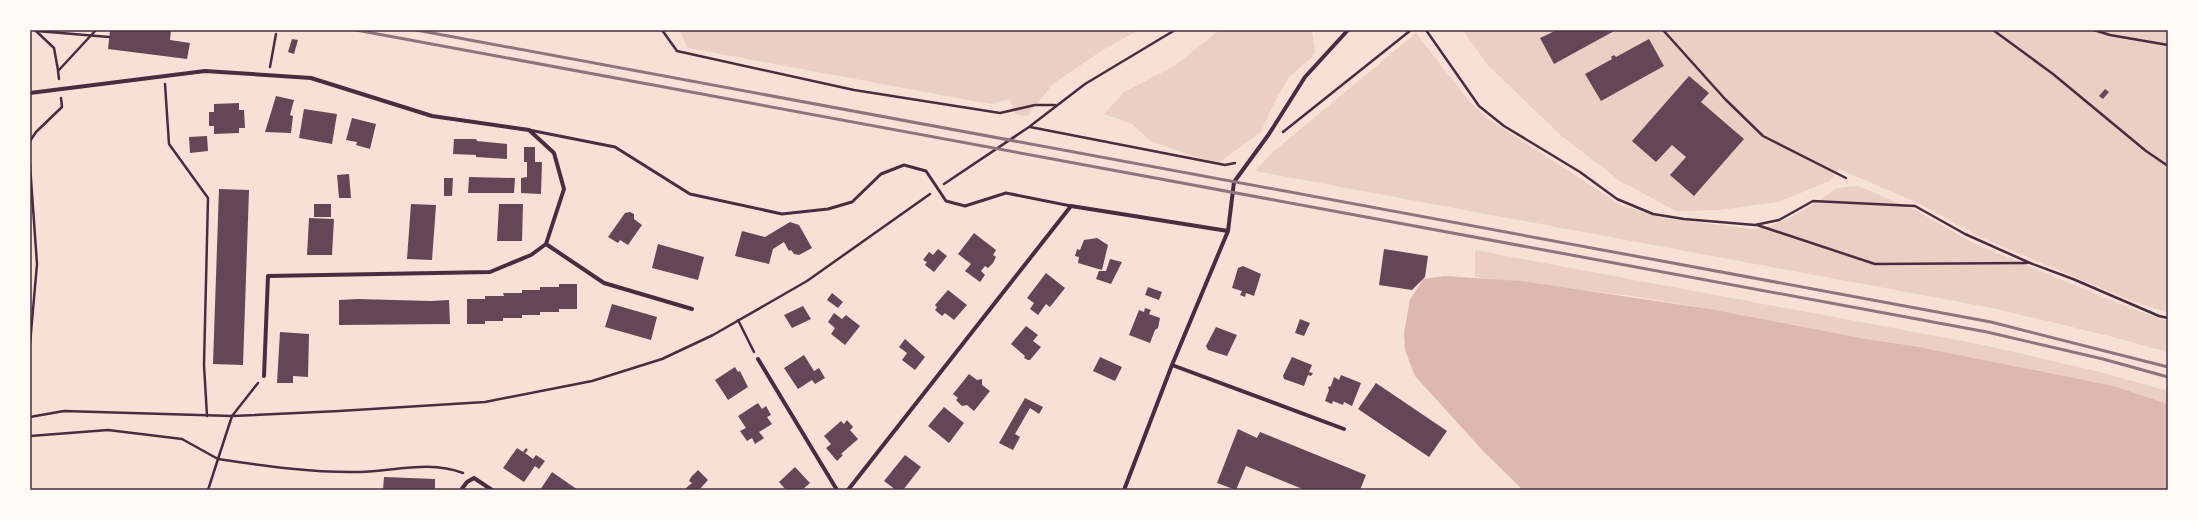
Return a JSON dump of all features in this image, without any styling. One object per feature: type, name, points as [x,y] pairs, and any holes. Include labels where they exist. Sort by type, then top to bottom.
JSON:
[{"type":"street","points":[[1124,490],[1172,365],[1228,231],[1234,182],[1269,134],[1305,77],[1348,30]]},
{"type":"street","points":[[30,93],[205,71],[311,78],[432,116],[529,130],[554,153],[564,189],[546,244],[531,255],[490,272],[268,276],[264,376]]},
{"type":"street","points":[[848,490],[1071,206],[1228,231]]},
{"type":"street","points":[[546,244],[604,283],[692,309]]},
{"type":"street","points":[[758,359],[837,490]]},
{"type":"street","points":[[1172,365],[1344,429]]},
{"type":"street","points":[[461,490],[467,482],[474,478],[492,490]]},
{"type":"lane","points":[[529,130],[615,147],[690,194],[782,214],[828,209],[852,202],[881,174],[904,165],[926,170],[946,201],[965,206],[1006,193],[1071,206]]},
{"type":"path","points":[[36,30],[109,37]]},
{"type":"path","points":[[36,30],[54,48],[58,71]]},
{"type":"path","points":[[90,34],[96,30]]},
{"type":"path","points":[[662,30],[677,51],[854,90],[1000,113],[1035,105],[1056,105]]},
{"type":"path","points":[[952,179],[972,164],[1029,127],[1085,84],[1175,30]]},
{"type":"path","points":[[1269,134],[1274,139],[1411,30]]},
{"type":"path","points":[[1426,30],[1479,106],[1504,126],[1580,172],[1617,199],[1653,214],[1684,219],[1756,225],[1875,264],[2030,263]]},
{"type":"path","points":[[1663,30],[1725,99],[1762,136],[1846,178]]},
{"type":"path","points":[[1993,30],[2053,74],[2168,166]]},
{"type":"path","points":[[2094,30],[2110,35],[2168,45]]},
{"type":"path","points":[[268,74],[276,34]]},
{"type":"path","points":[[164,76],[169,144],[208,198],[204,365],[207,416]]},
{"type":"path","points":[[1029,127],[1225,165],[1249,161]]},
{"type":"path","points":[[30,165],[37,264],[30,344]]},
{"type":"path","points":[[30,417],[64,411],[232,416],[485,402],[592,381],[662,360],[738,320],[807,281],[923,199]]},
{"type":"path","points":[[1756,225],[1779,220],[1813,201],[1915,206],[1965,234],[2030,263],[2073,279],[2159,316],[2168,318]]},
{"type":"path","points":[[738,320],[758,359]]},
{"type":"path","points":[[208,490],[232,416],[264,376]]},
{"type":"path","points":[[30,436],[108,430],[182,439],[218,459],[279,468],[360,472],[426,466],[451,469],[474,478]]},
{"type":"shaded area","points":[[679,30],[1139,30],[1106,48],[1054,83],[1027,116],[1015,114],[1010,99],[990,104],[688,48]]},
{"type":"shaded area","points":[[1219,30],[1312,30],[1315,52],[1312,57],[1289,77],[1274,103],[1261,132],[1217,164],[1150,141],[1132,124],[1104,114],[1124,92],[1176,65]]},
{"type":"shaded area","points":[[1463,30],[2168,30],[2168,313],[2132,301],[1980,237],[1920,204],[1839,169],[1830,181],[1778,202],[1719,210],[1676,211],[1620,181],[1559,134],[1486,63]]},
{"type":"shaded area","points":[[1416,33],[1469,101],[1487,118],[1621,205],[1662,218],[1754,229],[1766,227],[1787,219],[1807,208],[1835,189],[1858,186],[1917,211],[1975,244],[2130,308],[2168,321],[2168,352],[2109,336],[1992,308],[1255,171],[1272,153]]},
{"type":"shaded area","points":[[1475,250],[1984,345],[2100,372],[2168,391],[2168,404],[2114,386],[1914,346],[1866,339],[1710,309],[1632,296],[1475,277]]},
{"type":"shaded area","points":[[1445,276],[1520,281],[1710,309],[1866,339],[1914,346],[2114,386],[2168,404],[2168,490],[1523,490],[1485,453],[1415,376],[1405,350],[1404,333],[1410,300],[1423,279]]},
{"type":"building","points":[[110,30],[171,30],[170,40],[190,43],[187,59],[108,49]]},
{"type":"building","points":[[1557,30],[1616,30],[1554,64],[1540,38]]},
{"type":"building","points":[[292,39],[298,40],[294,54],[288,52]]},
{"type":"building","points":[[1649,39],[1664,66],[1601,101],[1585,74],[1612,59],[1611,57],[1614,55],[1616,57]]},
{"type":"building","points":[[1689,76],[1709,93],[1701,102],[1744,139],[1694,196],[1670,175],[1686,157],[1672,145],[1656,162],[1632,141]]},
{"type":"building","points":[[2105,89],[2109,92],[2103,99],[2099,96]]},
{"type":"building","points":[[276,96],[294,100],[290,115],[293,116],[291,133],[265,132]]},
{"type":"building","points":[[239,103],[239,110],[244,110],[245,128],[239,128],[239,133],[214,134],[214,126],[209,126],[209,112],[214,112],[214,104]]},
{"type":"building","points":[[304,109],[337,114],[332,144],[299,138]]},
{"type":"building","points":[[352,118],[376,124],[370,149],[356,145],[357,142],[346,140]]},
{"type":"building","points":[[207,136],[208,151],[190,153],[189,137]]},
{"type":"building","points":[[454,139],[476,139],[477,141],[507,144],[507,159],[453,154]]},
{"type":"building","points":[[524,147],[535,147],[535,162],[542,162],[541,194],[521,193],[521,178],[527,177],[527,162],[524,162]]},
{"type":"building","points":[[349,174],[351,198],[339,198],[337,175]]},
{"type":"building","points":[[469,177],[515,178],[514,193],[468,193]]},
{"type":"building","points":[[444,178],[453,178],[452,196],[444,196]]},
{"type":"building","points":[[219,189],[249,190],[243,365],[213,364]]},
{"type":"building","points":[[314,204],[331,204],[331,217],[314,217]]},
{"type":"building","points":[[411,204],[436,205],[432,260],[407,259]]},
{"type":"building","points":[[499,204],[523,204],[522,241],[497,241]]},
{"type":"building","points":[[630,212],[634,214],[634,219],[642,225],[628,245],[620,240],[618,243],[608,237],[625,213]]},
{"type":"building","points":[[309,218],[334,219],[332,255],[307,255]]},
{"type":"building","points":[[790,222],[799,225],[812,248],[799,255],[794,254],[791,250],[789,251],[784,242],[773,249],[769,264],[735,256],[742,231],[765,237]]},
{"type":"building","points":[[974,233],[996,250],[993,255],[996,257],[993,263],[988,268],[985,266],[981,271],[985,275],[980,282],[965,271],[971,264],[958,254]]},
{"type":"building","points":[[1097,238],[1108,245],[1102,270],[1078,263],[1079,257],[1075,256],[1077,249],[1080,250],[1084,240]]},
{"type":"building","points":[[658,244],[704,257],[698,280],[652,268]]},
{"type":"building","points":[[938,249],[947,256],[934,272],[925,265],[927,262],[923,260],[929,252],[933,255]]},
{"type":"building","points":[[1384,249],[1428,256],[1425,277],[1412,290],[1379,285]]},
{"type":"building","points":[[1110,259],[1122,262],[1111,284],[1096,279],[1099,271],[1106,271]]},
{"type":"building","points":[[1243,266],[1261,274],[1254,296],[1246,293],[1245,297],[1240,295],[1242,291],[1232,288],[1238,268]]},
{"type":"building","points":[[1046,273],[1065,288],[1050,307],[1046,304],[1038,315],[1030,309],[1034,303],[1027,298]]},
{"type":"building","points":[[559,284],[577,284],[577,309],[559,309],[559,312],[540,312],[540,315],[522,315],[522,318],[503,318],[503,321],[485,321],[485,324],[467,324],[467,299],[485,299],[485,296],[504,296],[503,293],[522,293],[522,290],[540,290],[540,287],[559,287]]},
{"type":"building","points":[[1148,287],[1162,292],[1159,300],[1145,295]]},
{"type":"building","points":[[948,290],[967,305],[954,320],[945,313],[942,316],[935,310],[937,307],[935,305]]},
{"type":"building","points":[[832,293],[843,302],[838,308],[827,300]]},
{"type":"building","points":[[339,300],[449,300],[450,324],[339,325]]},
{"type":"building","points":[[612,304],[657,317],[651,340],[605,327]]},
{"type":"building","points":[[803,306],[811,319],[792,328],[784,315]]},
{"type":"building","points":[[1145,308],[1151,310],[1149,314],[1160,318],[1158,328],[1155,330],[1150,343],[1129,335],[1139,310],[1144,312]]},
{"type":"building","points":[[834,313],[842,319],[846,315],[860,326],[845,345],[831,334],[835,328],[828,322]]},
{"type":"building","points":[[1300,319],[1310,323],[1304,336],[1295,333]]},
{"type":"building","points":[[1026,326],[1038,335],[1033,341],[1041,347],[1030,360],[1024,358],[1025,356],[1011,344]]},
{"type":"building","points":[[1216,327],[1237,335],[1227,356],[1208,350],[1206,346]]},
{"type":"building","points":[[280,332],[309,334],[308,377],[293,376],[293,383],[277,383]]},
{"type":"building","points":[[905,339],[925,357],[915,370],[902,360],[907,353],[899,347]]},
{"type":"building","points":[[804,355],[814,371],[819,368],[825,378],[815,384],[812,380],[798,389],[784,368]]},
{"type":"building","points":[[1100,357],[1122,367],[1115,381],[1093,371]]},
{"type":"building","points":[[1292,357],[1312,365],[1309,372],[1313,373],[1311,376],[1308,375],[1304,386],[1284,379],[1283,376]]},
{"type":"building","points":[[735,367],[738,372],[740,371],[748,387],[728,400],[715,380]]},
{"type":"building","points":[[969,374],[977,380],[982,379],[982,385],[990,391],[974,411],[967,405],[962,406],[956,400],[958,398],[953,394]]},
{"type":"building","points":[[1341,375],[1361,383],[1352,406],[1344,402],[1343,405],[1333,401],[1332,404],[1325,401],[1329,390],[1328,387],[1331,386],[1334,377],[1339,380]]},
{"type":"building","points":[[1376,383],[1447,431],[1429,457],[1358,409]]},
{"type":"building","points":[[1025,398],[1043,407],[1039,414],[1030,408],[1015,434],[1020,437],[1013,450],[999,443]]},
{"type":"building","points":[[758,403],[762,409],[766,406],[771,415],[767,417],[772,424],[759,432],[764,438],[755,444],[752,438],[747,441],[740,431],[746,428],[738,416]]},
{"type":"building","points":[[944,407],[964,423],[949,443],[928,426]]},
{"type":"building","points":[[847,420],[853,427],[850,430],[858,439],[841,454],[843,455],[837,461],[826,448],[831,444],[824,436],[841,421],[844,424]]},
{"type":"building","points":[[1238,429],[1257,438],[1260,432],[1366,475],[1360,490],[1305,490],[1246,466],[1236,490],[1217,483]]},
{"type":"building","points":[[517,448],[523,452],[526,448],[528,450],[525,453],[533,459],[536,455],[545,461],[539,469],[535,466],[524,482],[503,468]]},
{"type":"building","points":[[905,455],[921,467],[903,490],[896,490],[884,481]]},
{"type":"building","points":[[795,467],[810,483],[802,490],[786,490],[779,482]]},
{"type":"building","points":[[698,470],[708,480],[699,490],[688,490],[686,488],[692,483],[689,481],[691,477]]},
{"type":"building","points":[[552,472],[578,490],[540,490]]},
{"type":"building","points":[[384,477],[435,479],[435,490],[383,490]]},
{"type":"railway","points":[[356,30],[1987,332],[2103,359],[2168,377]]},
{"type":"railway","points":[[416,30],[1991,322],[2168,367]]}]
